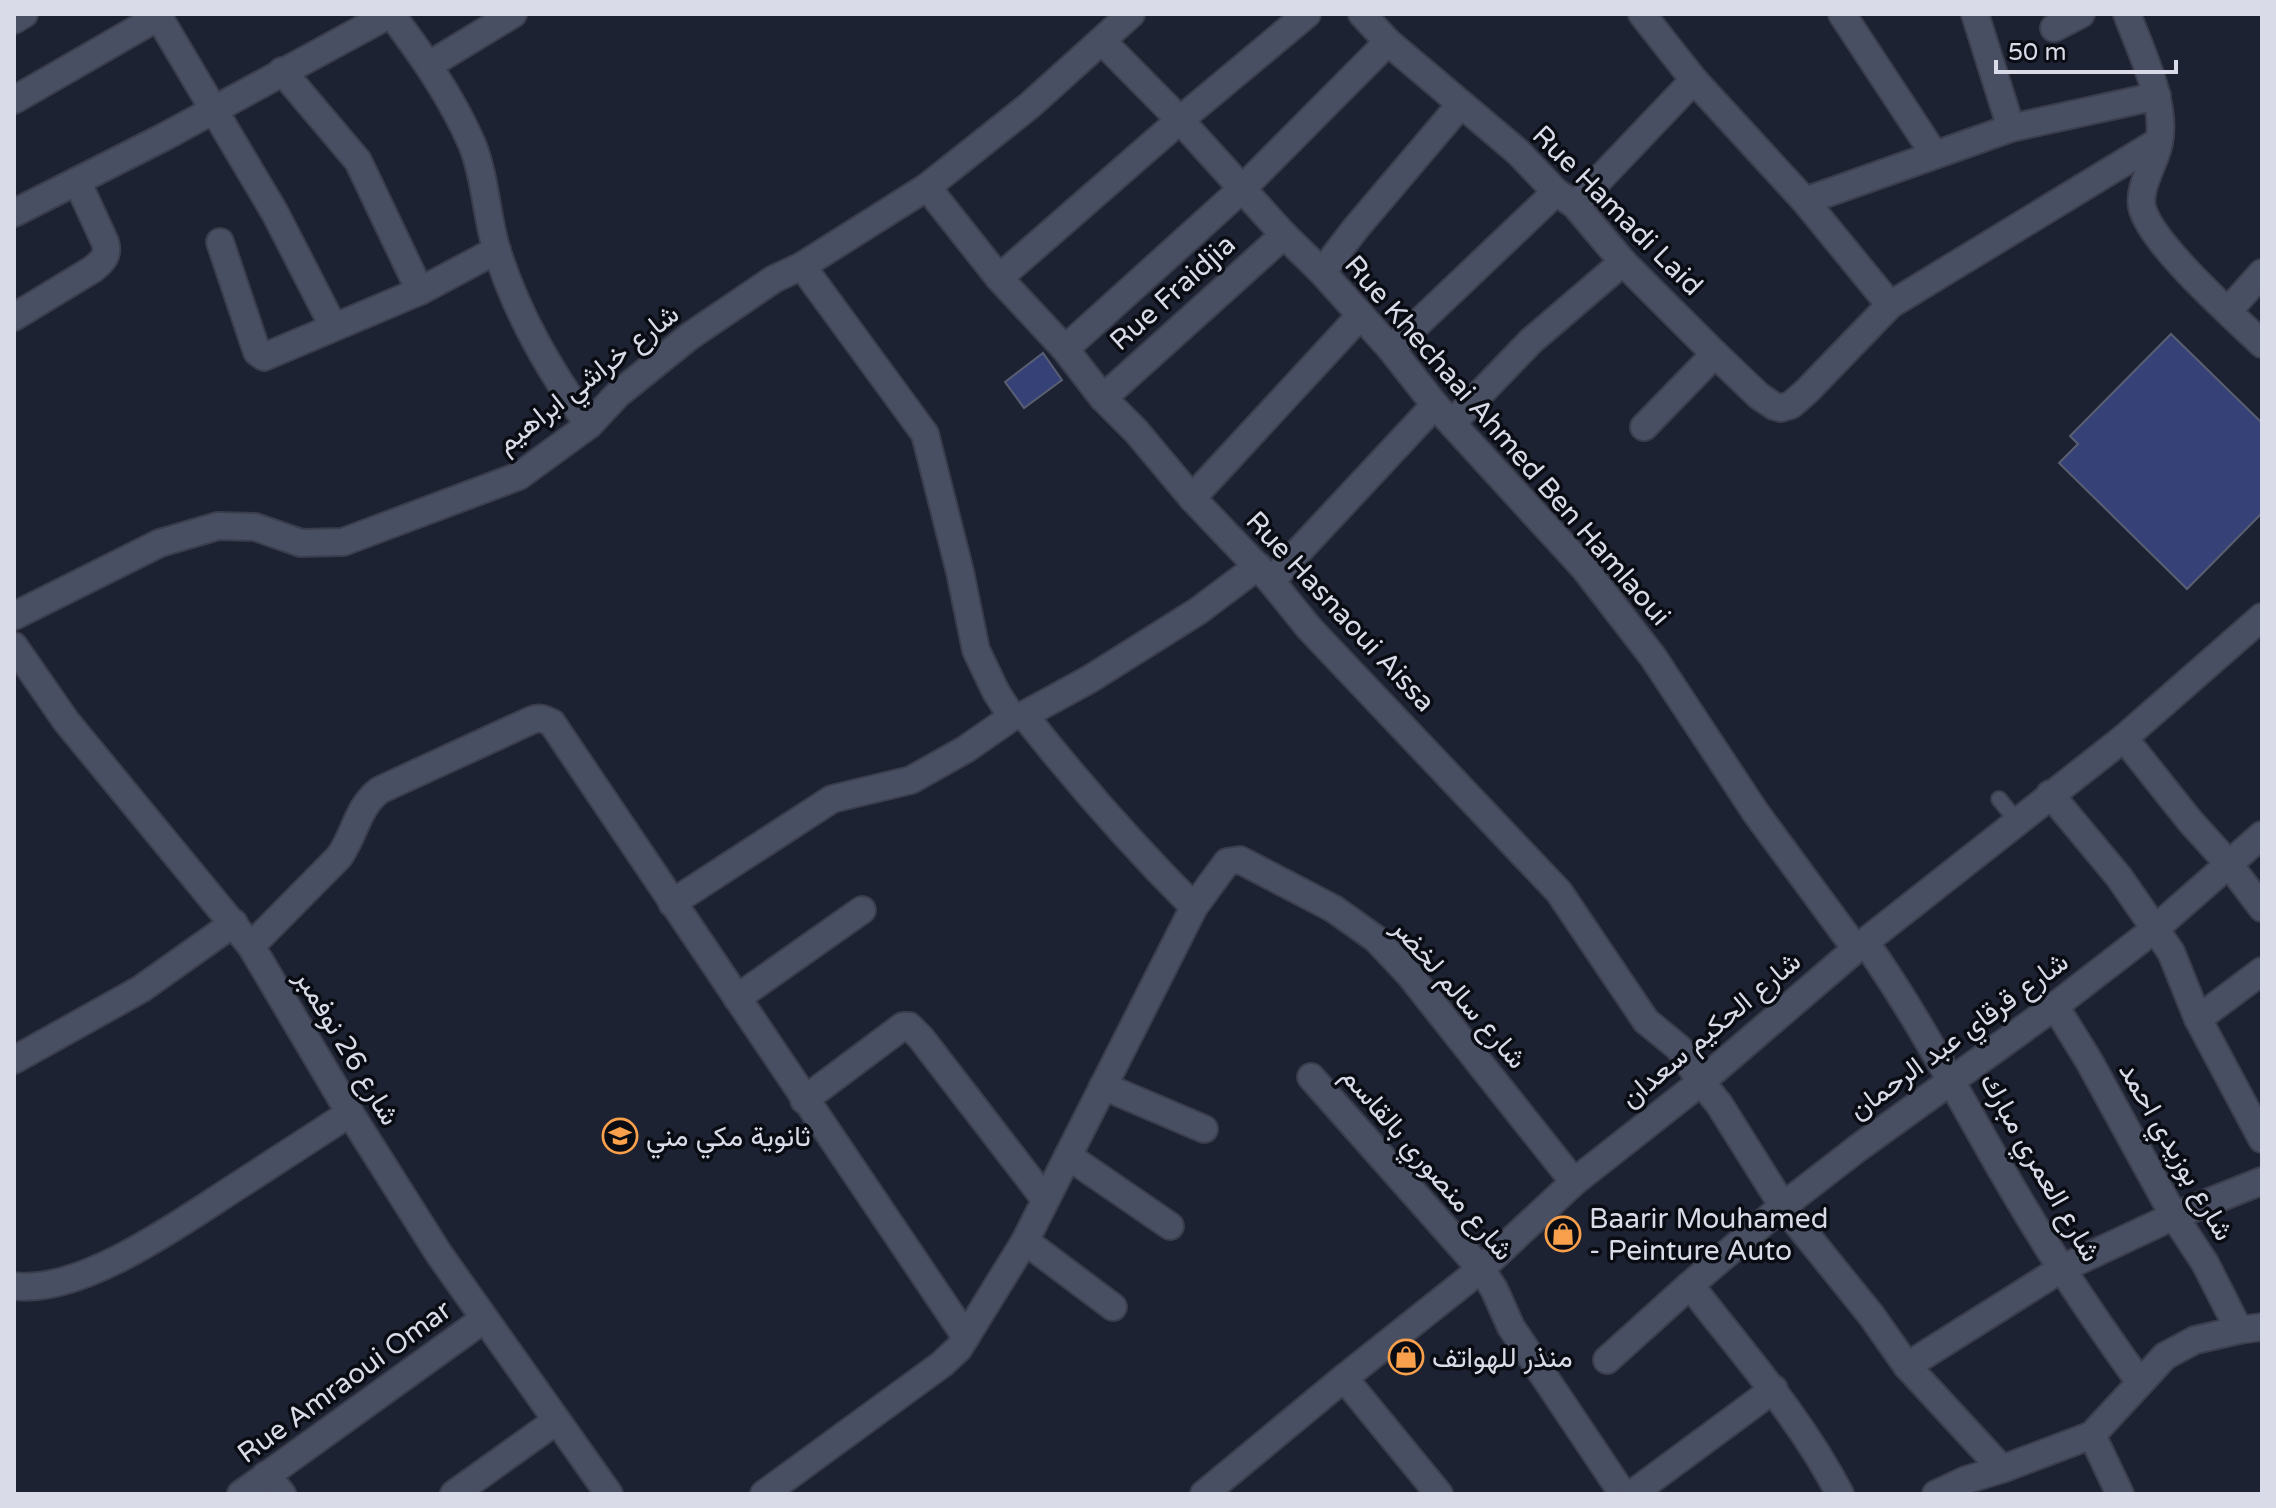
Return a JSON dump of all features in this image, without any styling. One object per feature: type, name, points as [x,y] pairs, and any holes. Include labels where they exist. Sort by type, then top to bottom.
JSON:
[{"type":"street","points":[[14,20],[24,14]]},
{"type":"street","points":[[14,213],[282,71],[351,22],[390,14],[429,65],[473,147],[484,180],[497,250],[523,316],[546,362],[589,425]]},
{"type":"street","points":[[429,65],[513,14]]},
{"type":"street","name":"شارع خراشي ابراهيم","points":[[14,616],[160,543],[218,526],[255,527],[301,543],[343,542],[519,476],[589,425],[618,394],[690,336],[774,279],[802,266],[927,187],[1029,106],[1131,14]]},
{"type":"street","points":[[999,278],[1307,14]]},
{"type":"street","name":"Rue Hamadi Laid","points":[[1362,14],[1388,42],[1518,152],[1715,354],[1759,396],[1774,406],[1781,408],[1791,405],[1890,305]]},
{"type":"street","points":[[1642,14],[1694,80],[1805,201],[1890,305],[2159,141]]},
{"type":"street","points":[[1842,14],[1934,154]]},
{"type":"street","points":[[1975,14],[2011,128]]},
{"type":"street","points":[[2054,28],[2081,14]]},
{"type":"street","points":[[2127,14],[2157,96],[2159,141],[2141,201],[2143,212],[2159,240],[2262,344]]},
{"type":"street","points":[[14,100],[158,15],[275,213],[333,326]]},
{"type":"street","name":"Rue Khechaai Ahmed Ben Hamlaoui","points":[[1103,42],[1322,272],[1444,414],[1585,569],[1653,657],[1756,813],[1860,945]]},
{"type":"street","points":[[1073,367],[1243,188],[1388,42]]},
{"type":"street","points":[[282,71],[358,161],[420,291]]},
{"type":"street","points":[[1391,349],[1566,199],[1694,80]]},
{"type":"street","points":[[1805,201],[2011,128],[2157,96]]},
{"type":"street","points":[[1322,272],[1461,104]]},
{"type":"street","points":[[14,317],[105,259],[108,249],[77,181]]},
{"type":"street","name":"Rue Hasnaoui Aissa","points":[[927,187],[1073,367],[1136,431],[1192,498],[1264,573],[1309,628],[1559,892],[1646,1021],[1679,1048],[1719,1104],[1783,1206],[1871,1315],[1907,1366],[2002,1469]]},
{"type":"street","name":"Rue Fraidjia","points":[[1103,398],[1284,235]]},
{"type":"street","points":[[220,242],[260,355],[264,357],[420,291],[497,250]]},
{"type":"street","points":[[672,903],[832,799],[911,780],[1018,716],[1090,679],[1264,573],[1623,262]]},
{"type":"street","points":[[764,1494],[942,1364],[966,1337],[1025,1241],[1194,907],[1135,847],[996,692],[976,650],[925,434],[802,266]]},
{"type":"street","points":[[2228,311],[2262,273]]},
{"type":"street","points":[[1192,498],[1360,316]]},
{"type":"street","points":[[1644,427],[1715,354]]},
{"type":"street","name":"شارع الحكيم سعدان","points":[[1204,1494],[1481,1269],[1574,1182],[1701,1082],[1860,945],[2124,738],[2262,617]]},
{"type":"street","name":"شارع 26 نوفمبر","points":[[14,646],[66,721],[251,946],[350,1113],[439,1254],[609,1494]]},
{"type":"street","points":[[251,946],[339,857],[350,842],[361,809],[369,798],[380,790],[539,717],[552,723],[966,1337]]},
{"type":"street","points":[[2124,738],[2262,908]]},
{"type":"street","points":[[2050,794],[2119,877],[2171,952],[2198,1019],[2255,1111],[2262,1139]]},
{"type":"street","name":"شارع قرقاي عبد الرحمان","points":[[1607,1360],[1783,1206],[2156,928],[2262,835]]},
{"type":"street","name":"شارع سالم لخضر","points":[[1194,907],[1227,862],[1240,860],[1321,902],[1376,939],[1409,974],[1574,1182]]},
{"type":"street","points":[[737,998],[862,910]]},
{"type":"street","points":[[14,1060],[141,989],[234,923]]},
{"type":"street","name":"شارع العمري مبارك","points":[[1860,945],[1922,1027],[2014,1192],[2061,1269],[2139,1381]]},
{"type":"street","points":[[2198,1019],[2262,971]]},
{"type":"street","name":"شارع بوزيدي احمد","points":[[2055,1006],[2089,1061],[2174,1216],[2251,1328]]},
{"type":"street","points":[[804,1100],[901,1027],[909,1026],[1045,1199]]},
{"type":"street","name":"شارع منصوري بالقاسم","points":[[1311,1077],[1481,1269],[1511,1327],[1623,1494]]},
{"type":"street","points":[[1103,1086],[1204,1129]]},
{"type":"street","points":[[14,1286],[42,1286],[106,1265],[178,1224],[350,1113]]},
{"type":"street","points":[[1068,1156],[1170,1226]]},
{"type":"street","points":[[1907,1366],[2061,1269],[2174,1216],[2262,1181]]},
{"type":"street","points":[[1025,1241],[1113,1307]]},
{"type":"street","points":[[1690,1285],[1774,1389],[1823,1462],[1840,1494]]},
{"type":"street","name":"Rue Amraoui Omar","points":[[241,1494],[274,1484],[484,1319]]},
{"type":"street","points":[[1936,1494],[1966,1480],[2092,1435],[2165,1356],[2195,1340],[2251,1328]]},
{"type":"street","points":[[1344,1378],[1439,1494]]},
{"type":"street","points":[[1632,1494],[1774,1389]]},
{"type":"street","points":[[454,1494],[556,1421]]},
{"type":"street","points":[[2092,1435],[2120,1494]]},
{"type":"lane","points":[[1999,799],[2017,821]]},
{"type":"building","points":[[2171,334],[2262,423],[2262,513],[2187,589],[2059,463],[2078,444],[2070,436]]},
{"type":"building","points":[[1043,353],[1062,380],[1024,408],[1005,382]]},
{"type":"place","name":"ثانوية مكي مني","points":[[620,1136]]},
{"type":"place","name":"Baarir Mouhamed - Peinture Auto","points":[[1563,1234]]},
{"type":"place","name":"منذر للهواتف","points":[[1406,1357]]}]
